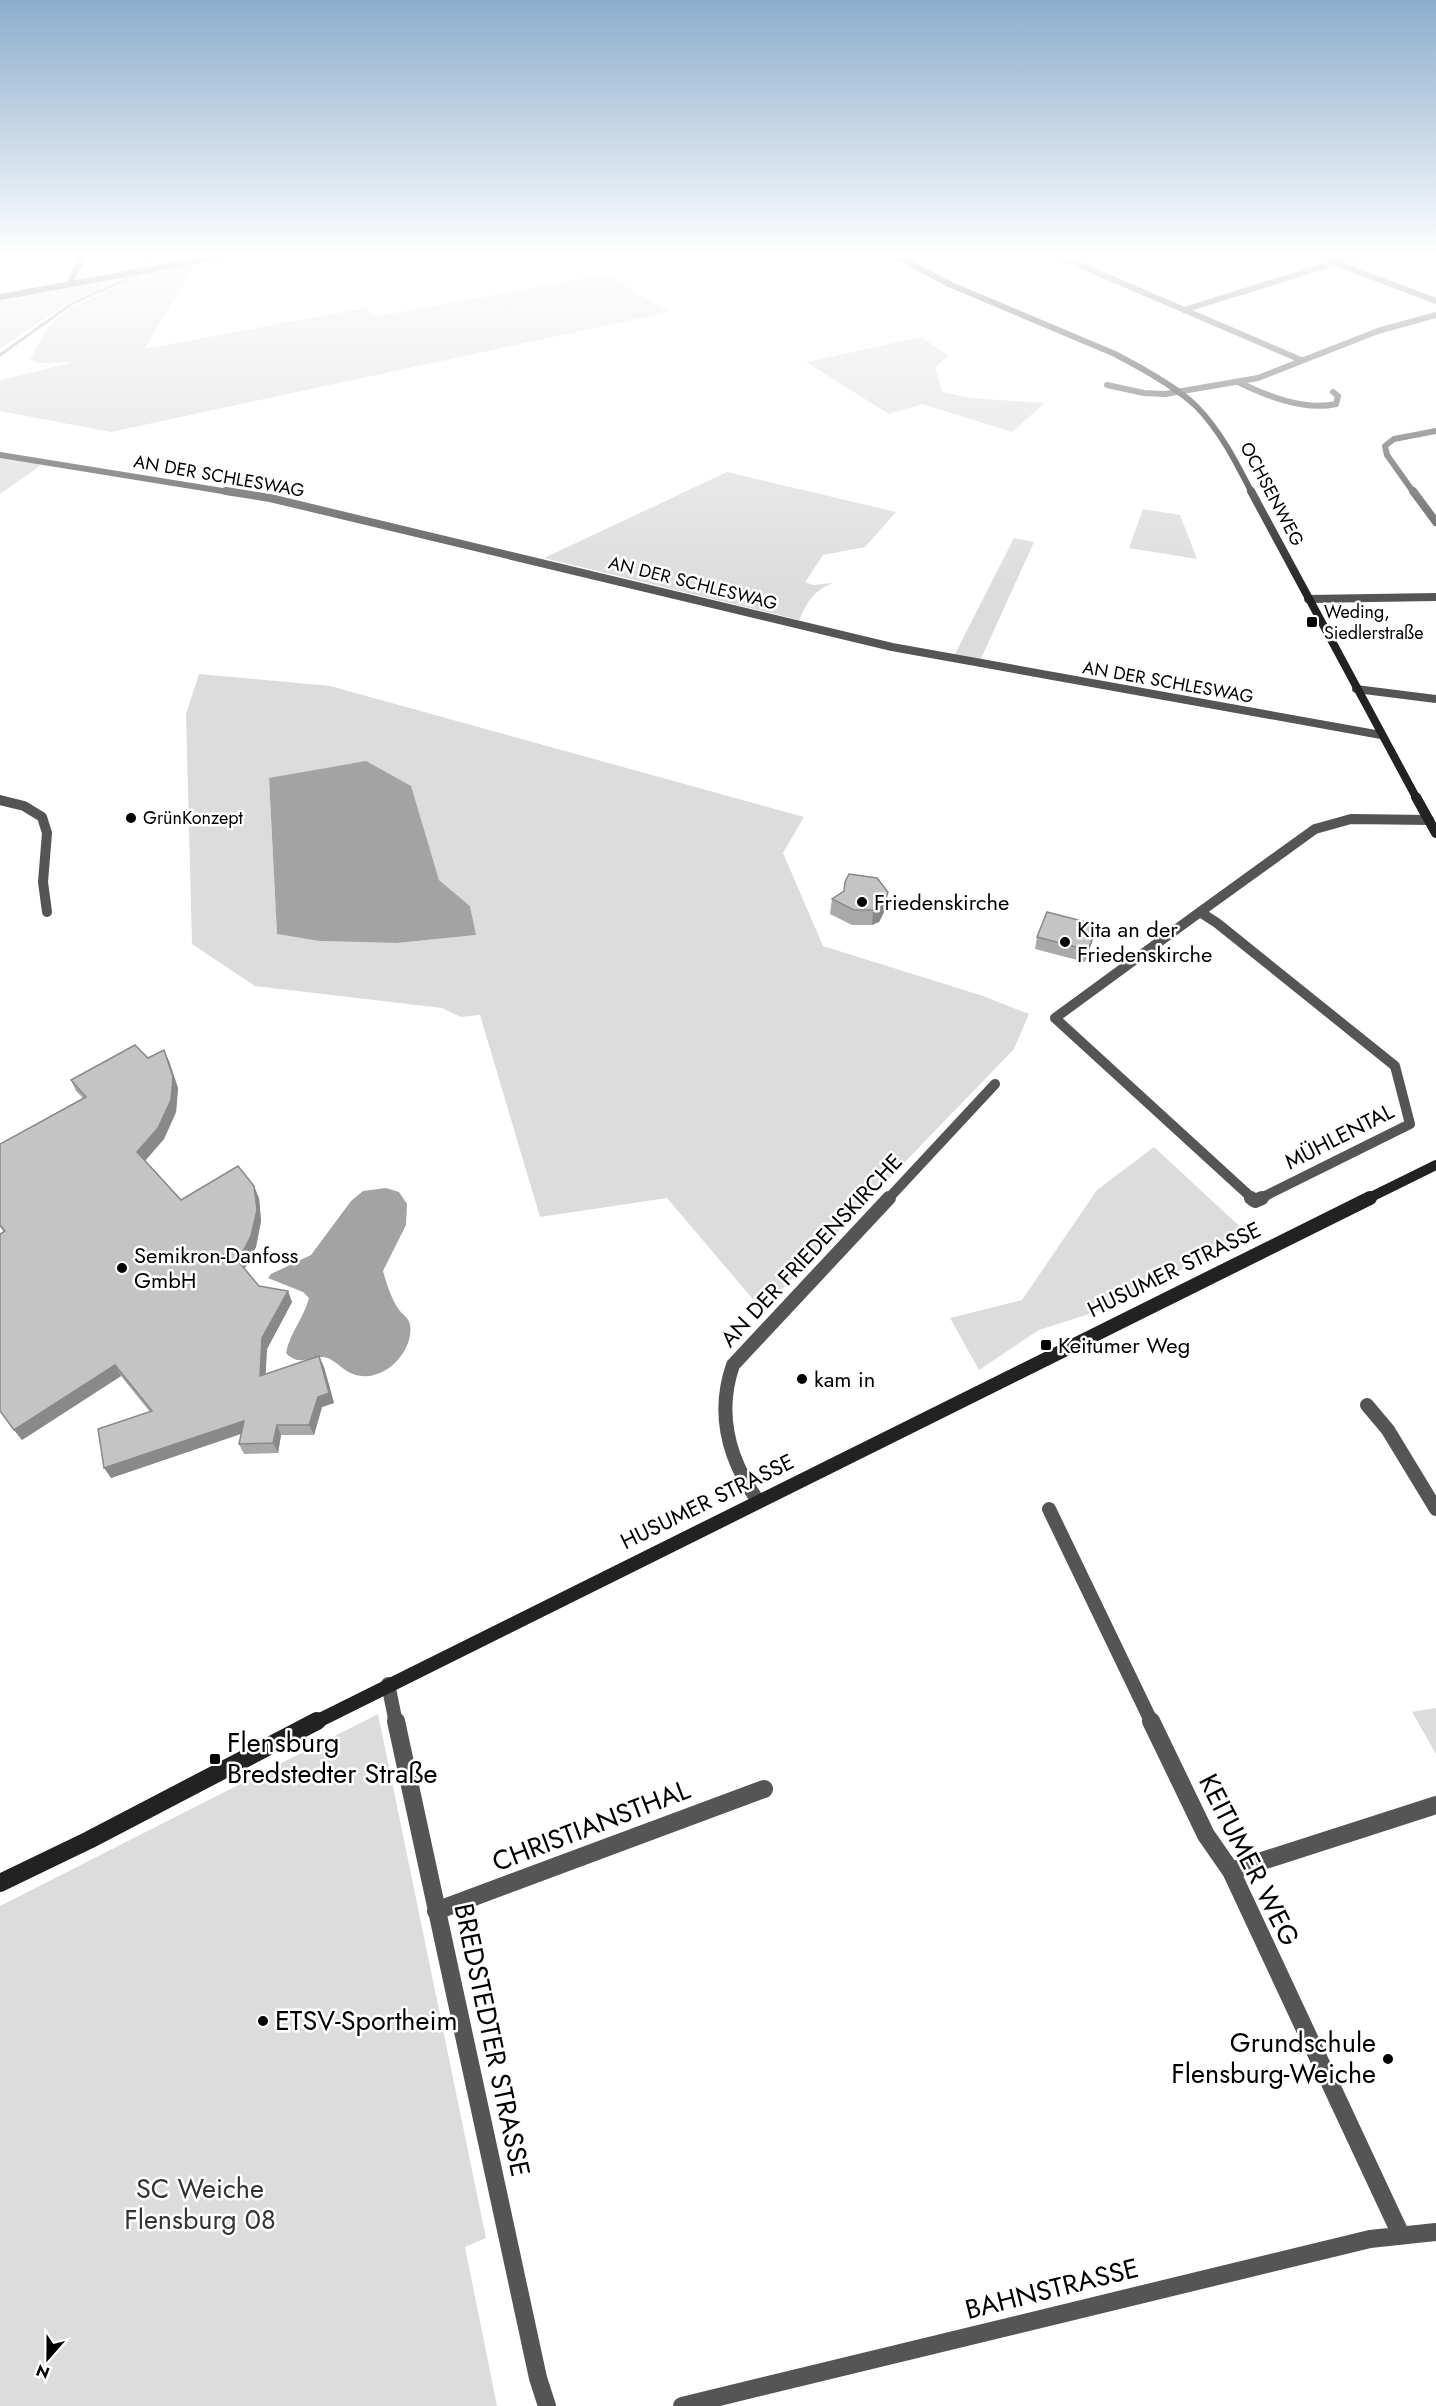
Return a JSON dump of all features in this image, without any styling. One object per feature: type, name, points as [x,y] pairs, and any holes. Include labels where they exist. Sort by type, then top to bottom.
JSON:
[{"type":"main road","name":"OCHSENWEG","points":[[1143,369],[1179,393],[1202,413],[1227,445],[1381,735],[1430,814],[1436,833]]},
{"type":"main road","name":"HUSUMER STRASSE","points":[[0,1883],[89,1840],[388,1684],[1436,1165]]},
{"type":"street","points":[[1107,385],[1144,393],[1179,393],[1269,375],[1281,369]]},
{"type":"street","points":[[1238,382],[1258,391],[1315,405],[1336,404],[1338,396],[1333,392]]},
{"type":"street","points":[[1436,431],[1394,439],[1385,446],[1387,454],[1436,522]]},
{"type":"street","name":"AN DER SCHLESWAG","points":[[0,454],[270,498],[892,647],[1381,735]]},
{"type":"street","points":[[1308,598],[1436,597]]},
{"type":"street","points":[[1356,689],[1436,699]]},
{"type":"street","points":[[0,800],[24,806],[42,817],[47,833],[43,882],[47,912]]},
{"type":"street","points":[[1200,912],[1315,828],[1351,819],[1430,814]]},
{"type":"street","name":"MÜHLENTAL","points":[[1200,912],[1217,923],[1395,1066],[1410,1124],[1255,1201],[1055,1018],[1200,912]]},
{"type":"street","name":"AN DER FRIEDENSKIRCHE","points":[[758,1501],[738,1470],[730,1449],[725,1410],[727,1381],[733,1365],[995,1084]]},
{"type":"street","points":[[1367,1405],[1388,1430],[1436,1509]]},
{"type":"street","name":"KEITUMER WEG","points":[[1049,1509],[1206,1835],[1231,1871],[1401,2235]]},
{"type":"street","name":"BREDSTEDTER STRASSE","points":[[388,1684],[538,2378],[547,2406]]},
{"type":"street","name":"CHRISTIANSTHAL","points":[[436,1911],[764,1789]]},
{"type":"street","points":[[1231,1871],[1436,1805]]},
{"type":"street","name":"BAHNSTRASSE","points":[[682,2406],[1370,2239],[1436,2232]]},
{"type":"green space","points":[[45,369],[403,369],[111,432],[0,411],[0,380]]},
{"type":"green space","points":[[818,369],[936,369],[942,392],[970,398],[1045,403],[1012,432],[922,404],[889,414]]},
{"type":"green space","points":[[0,458],[38,464],[40,466],[0,494]]},
{"type":"green space","points":[[727,472],[896,512],[865,547],[823,555],[805,582],[813,585],[833,583],[812,597],[799,620],[544,558]]},
{"type":"green space","points":[[1143,509],[1180,515],[1197,559],[1129,548]]},
{"type":"green space","points":[[1014,538],[1034,542],[980,661],[954,656]]},
{"type":"green space","points":[[199,674],[330,686],[804,817],[783,853],[823,946],[983,996],[1029,1014],[1014,1049],[762,1310],[667,1198],[540,1217],[480,1015],[461,1017],[442,1008],[255,986],[192,944],[186,714]],"holes":[[[269,778],[410,786],[439,880],[470,906],[475,935],[397,943],[319,941],[277,934]]]},
{"type":"green space","points":[[1154,1147],[1248,1234],[1114,1306],[1039,1330],[979,1370],[950,1318],[1022,1300],[1097,1190]]},
{"type":"green space","points":[[1436,1708],[1436,1754],[1412,1712]]},
{"type":"green space","name":"SC Weiche Flensburg 08","points":[[378,1714],[486,2238],[465,2247],[497,2406],[0,2406],[0,1906]]},
{"type":"shaded area","points":[[366,761],[411,786],[439,880],[470,906],[476,935],[397,943],[319,941],[277,934],[269,778]]},
{"type":"shaded area","points":[[386,1188],[399,1192],[407,1204],[406,1225],[383,1271],[394,1301],[409,1323],[408,1344],[397,1361],[389,1368],[371,1376],[352,1374],[324,1357],[303,1360],[292,1358],[286,1353],[288,1345],[309,1298],[303,1292],[268,1278],[271,1274],[311,1255],[351,1201],[363,1191]]},
{"type":"building","points":[[849,874],[877,878],[888,892],[881,907],[873,910],[854,910],[832,899],[844,891]]},
{"type":"building","points":[[1047,912],[1098,925],[1088,950],[1037,937]]},
{"type":"building","name":"Semikron-Danfoss GmbH","points":[[135,1045],[148,1058],[164,1050],[173,1077],[171,1100],[158,1128],[137,1152],[181,1200],[238,1166],[254,1186],[257,1210],[251,1236],[238,1261],[259,1286],[288,1291],[262,1338],[260,1376],[319,1356],[329,1393],[318,1397],[309,1425],[277,1425],[273,1443],[239,1444],[244,1421],[104,1468],[98,1429],[152,1411],[115,1365],[14,1430],[0,1411],[0,1234],[5,1231],[0,1225],[0,1144],[86,1097],[71,1080]]},
{"type":"place","name":"Weding, Siedlerstraße","points":[[1312,622]]},
{"type":"place","name":"GrünKonzept","points":[[131,818]]},
{"type":"place","name":"Friedenskirche","points":[[862,902]]},
{"type":"place","name":"Kita an der Friedenskirche","points":[[1065,942]]},
{"type":"place","name":"Semikron-Danfoss GmbH","points":[[122,1268]]},
{"type":"place","name":"Keitumer Weg","points":[[1046,1345]]},
{"type":"place","name":"kam in","points":[[802,1379]]},
{"type":"place","name":"Flensburg Bredstedter Straße","points":[[215,1759]]},
{"type":"place","name":"ETSV-Sportheim","points":[[263,2021]]},
{"type":"place","name":"Grundschule Flensburg-Weiche","points":[[1388,2059]]}]
